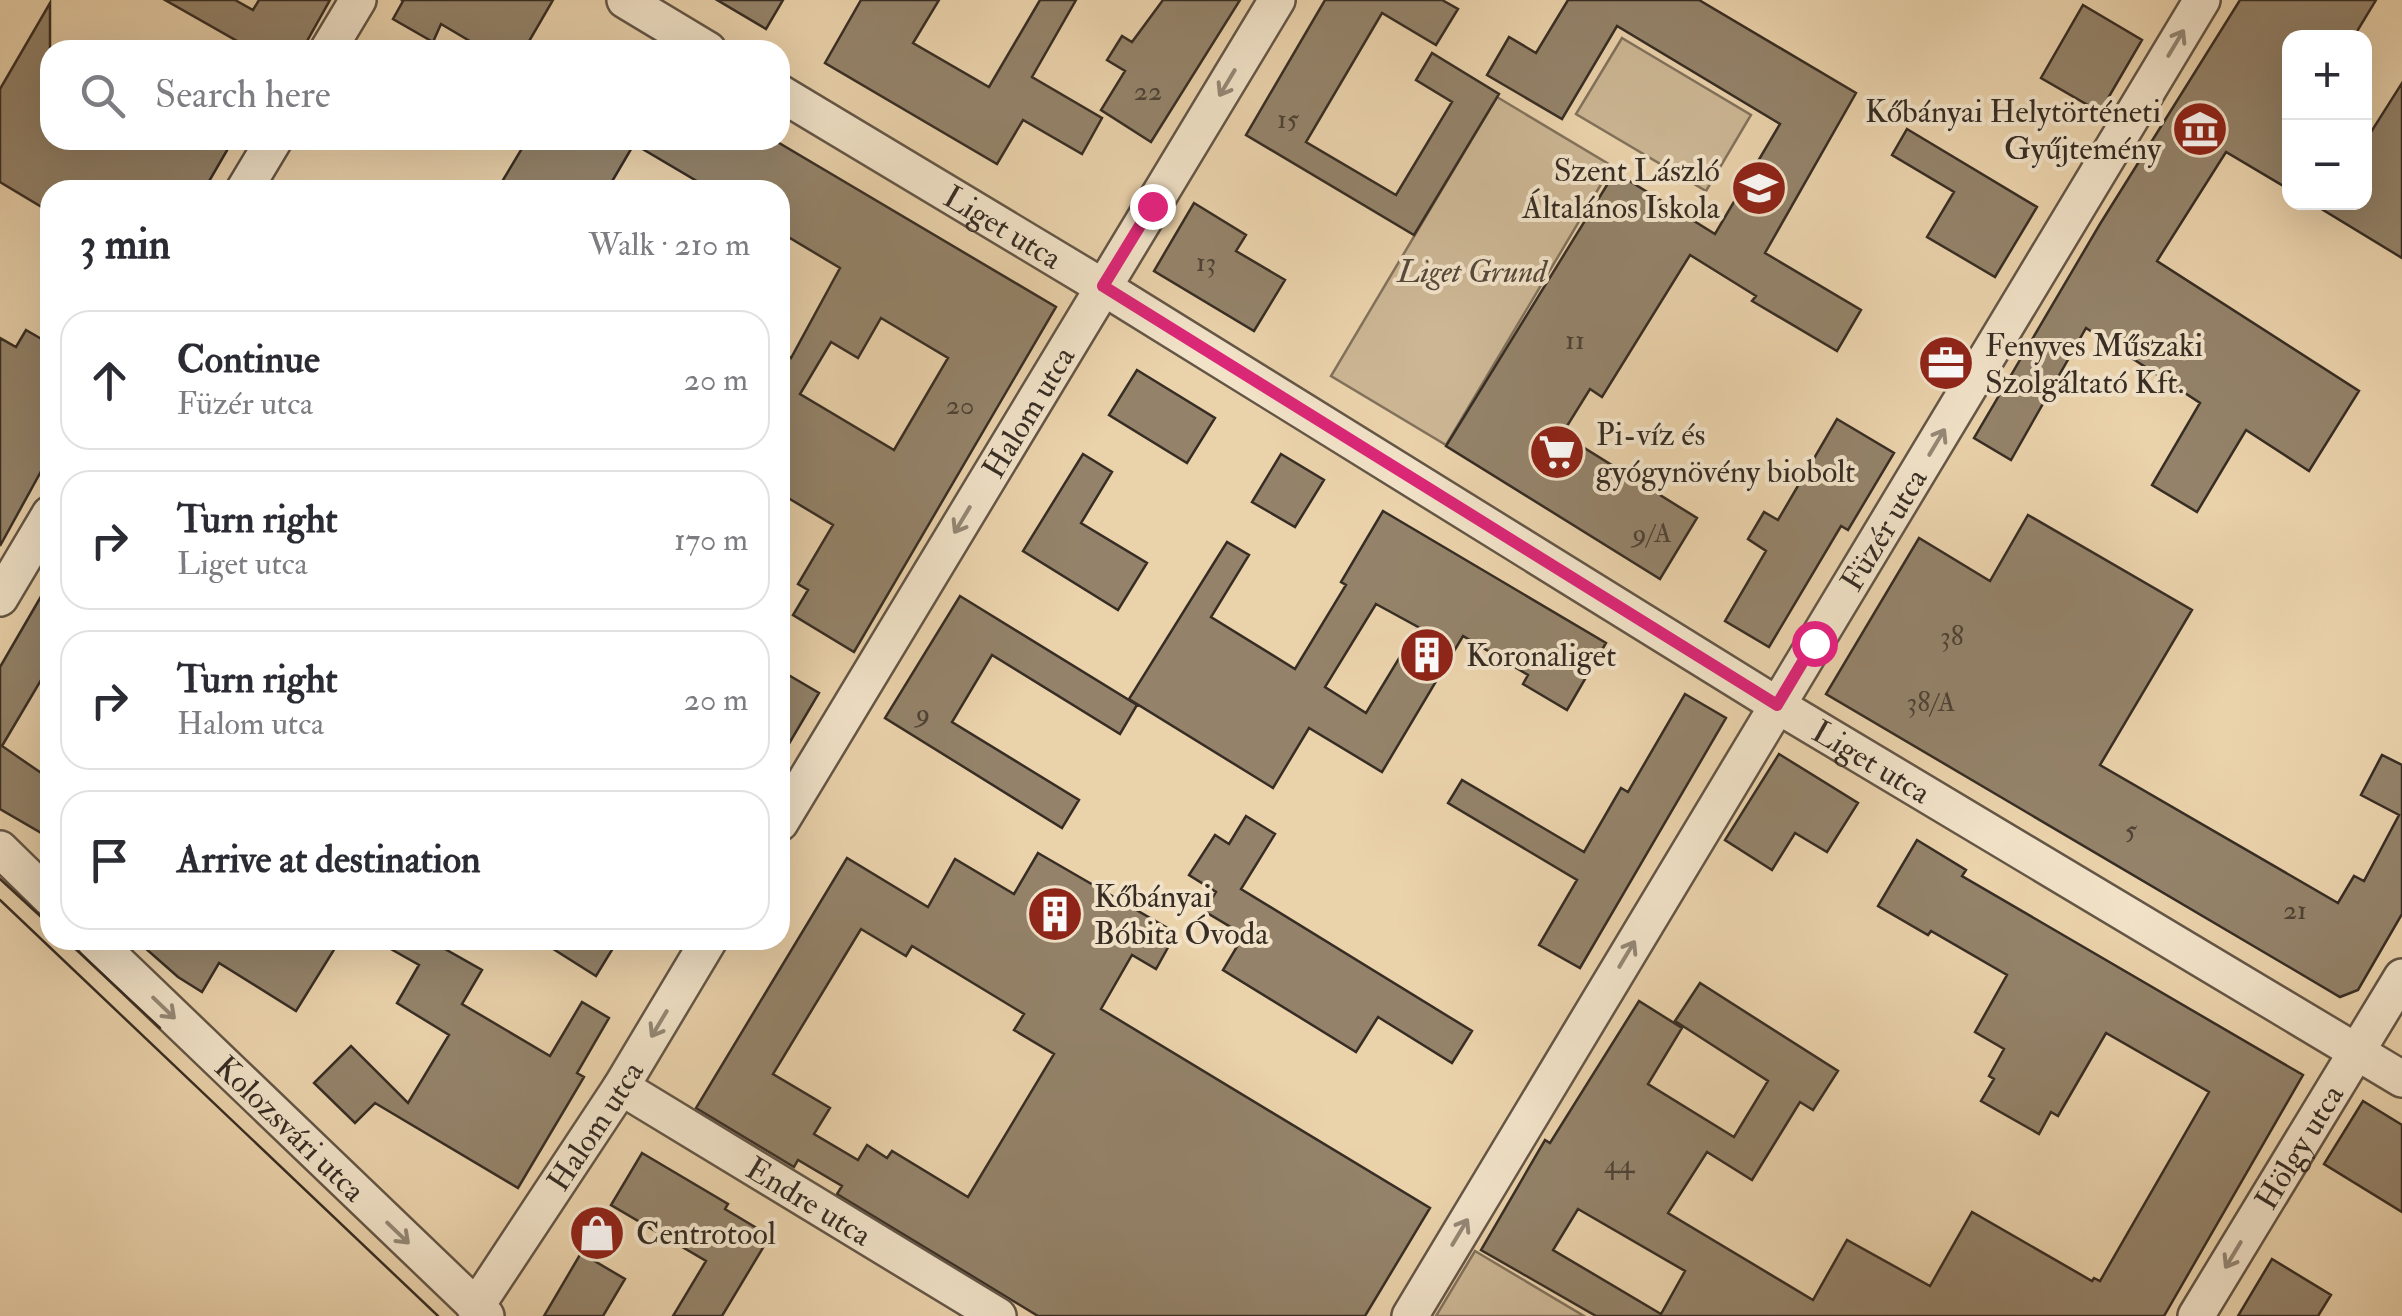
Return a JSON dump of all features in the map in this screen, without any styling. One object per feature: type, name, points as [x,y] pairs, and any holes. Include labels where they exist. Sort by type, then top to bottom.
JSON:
[{"type":"street","points":[[334,40],[358,0]]},
{"type":"street","points":[[625,0],[691,40]]},
{"type":"street","name":"Halom utca","points":[[790,806],[1277,0]]},
{"type":"street","name":"Füzér utca","points":[[1410,1316],[2202,0]]},
{"type":"street","name":"Liget utca","points":[[790,99],[1103,286],[1777,705],[2402,1079]]},
{"type":"street","points":[[250,180],[268,150]]},
{"type":"street","points":[[0,598],[40,531]]},
{"type":"street","points":[[0,849],[40,888]]},
{"type":"street","name":"Kolozsvári utca","points":[[104,950],[481,1312]]},
{"type":"street","name":"Halom utca","points":[[481,1312],[703,950]]},
{"type":"street","name":"Hölgy utca","points":[[2196,1316],[2402,977]]},
{"type":"street","name":"Endre utca","points":[[621,1087],[998,1316]]},
{"type":"green space","points":[[1622,38],[1751,115],[1706,191],[1576,114]]},
{"type":"green space","name":"Liget Grund","points":[[1497,97],[1612,166],[1446,445],[1331,376]]},
{"type":"green space","points":[[1475,1251],[1584,1316],[1436,1316]]},
{"type":"building","points":[[165,0],[235,0],[253,10],[259,0],[330,0],[308,40],[235,40]]},
{"type":"building","points":[[553,0],[530,40],[468,40],[441,24],[434,40],[430,40],[393,19],[403,1]]},
{"type":"building","points":[[717,0],[783,0],[766,29]]},
{"type":"building","points":[[861,0],[939,0],[913,43],[989,87],[1040,0],[1076,0],[1032,77],[1102,118],[1082,154],[1023,120],[997,164],[825,63]]},
{"type":"building","points":[[1163,0],[1240,0],[1151,142],[1101,110],[1125,71],[1107,60],[1122,36],[1132,42]]},
{"type":"building","points":[[1325,0],[1442,0],[1458,9],[1436,45],[1382,13],[1306,142],[1396,195],[1452,102],[1416,80],[1432,53],[1499,94],[1414,235],[1246,135]]},
{"type":"building","points":[[1568,0],[1699,0],[1856,93],[1765,253],[1861,310],[1837,351],[1752,301],[1756,296],[1690,255],[1602,397],[1590,389],[1562,434],[1697,518],[1660,579],[1446,446],[1615,172],[1715,234],[1780,124],[1617,26],[1562,119],[1487,75],[1509,37],[1536,53]]},
{"type":"building","points":[[2240,0],[2376,0],[2358,30],[2282,30],[2282,185],[2226,152],[2157,261],[2359,391],[2309,471],[2246,430],[2197,512],[2152,485],[2200,403],[2086,328],[2011,460],[1974,438],[2100,224]]},
{"type":"building","points":[[50,3],[50,40],[40,40],[40,150],[227,150],[210,180],[40,180],[40,206],[0,182],[0,89]]},
{"type":"building","points":[[2083,5],[2142,40],[2100,112],[2041,78]]},
{"type":"building","points":[[2402,83],[2402,258],[2323,210],[2372,210],[2372,130]]},
{"type":"building","points":[[1907,129],[2037,207],[1995,277],[1927,237],[1954,192],[1892,155]]},
{"type":"building","points":[[790,149],[1056,307],[854,652],[793,615],[808,590],[798,584],[833,525],[790,499],[790,357],[840,268],[790,238],[790,180],[695,180],[644,150]],"holes":[[[881,318],[948,358],[894,450],[800,394],[831,342],[858,358]]]},
{"type":"building","points":[[521,150],[630,150],[613,180],[503,180]]},
{"type":"building","points":[[1194,203],[1246,235],[1236,251],[1285,280],[1254,331],[1154,271]]},
{"type":"building","points":[[26,330],[40,338],[40,473],[0,546],[0,338],[16,347]]},
{"type":"building","points":[[1137,370],[1215,418],[1187,463],[1109,415]]},
{"type":"building","points":[[1837,419],[1894,453],[1848,530],[1841,526],[1769,647],[1725,621],[1766,551],[1748,539],[1764,512],[1778,520]]},
{"type":"building","points":[[1083,454],[1112,472],[1081,523],[1147,563],[1118,610],[1023,551]]},
{"type":"building","points":[[1281,454],[1324,480],[1295,527],[1252,502]]},
{"type":"building","points":[[1383,511],[1606,643],[1567,710],[1523,684],[1528,675],[1463,636],[1382,772],[1309,728],[1273,788],[1129,699],[1227,542],[1249,555],[1211,617],[1295,669],[1346,585],[1341,582]],"holes":[[[1376,604],[1418,627],[1366,713],[1325,687]]]},
{"type":"building","points":[[2028,515],[2192,610],[2100,765],[2338,903],[2354,876],[2364,881],[2399,815],[2361,795],[2382,755],[2402,765],[2402,914],[2358,990],[2340,997],[1826,694],[1919,538],[1990,581]]},
{"type":"building","points":[[960,596],[1137,705],[1120,734],[992,655],[952,722],[1079,800],[1062,828],[885,718]]},
{"type":"building","points":[[40,598],[40,682],[2,746],[40,772],[40,832],[0,809],[0,667]]},
{"type":"building","points":[[790,676],[819,693],[790,742]]},
{"type":"building","points":[[1685,694],[1726,718],[1580,968],[1539,945],[1577,880],[1448,803],[1462,780],[1584,852],[1621,788],[1628,792]]},
{"type":"building","points":[[1779,754],[1858,803],[1827,852],[1795,833],[1772,870],[1725,840]]},
{"type":"building","points":[[1246,816],[1275,834],[1241,889],[1472,1031],[1452,1063],[1378,1017],[1356,1052],[1223,970],[1244,935],[1204,911],[1216,892],[1189,875],[1215,835],[1229,844]]},
{"type":"building","points":[[1917,840],[1966,870],[1962,876],[2303,1075],[2164,1316],[1596,1316],[1481,1250],[1545,1140],[1550,1143],[1639,1001],[1682,1028],[1648,1084],[1734,1137],[1768,1081],[1675,1021],[1700,983],[1838,1071],[1813,1110],[1800,1102],[1752,1180],[1707,1152],[1668,1213],[1813,1300],[1847,1240],[1930,1286],[1972,1212],[2092,1281],[2100,1281],[2209,1092],[2106,1033],[2058,1116],[2051,1112],[2039,1134],[1981,1101],[2004,1049],[1975,1032],[2007,975],[1878,906]],"holes":[[[1578,1209],[1685,1271],[1661,1314],[1553,1250]]]},
{"type":"building","points":[[1038,853],[1176,933],[1156,969],[1132,955],[1101,1009],[1430,1208],[1365,1316],[1038,1316],[837,1194],[842,1186],[798,1160],[794,1167],[696,1108],[847,858],[928,907],[955,859],[1014,894]],"holes":[[[861,929],[906,956],[912,946],[1024,1014],[1014,1030],[1054,1054],[968,1197],[892,1151],[887,1158],[867,1145],[858,1160],[814,1134],[830,1108],[773,1074]]]},
{"type":"building","points":[[147,950],[334,950],[296,1011],[219,963],[202,992]]},
{"type":"building","points":[[393,950],[447,950],[482,970],[462,1004],[550,1056],[582,1002],[609,1018],[577,1073],[584,1077],[518,1188],[375,1103],[355,1123],[314,1083],[351,1046],[408,1103],[449,1035],[397,1003],[419,965]]},
{"type":"building","points":[[555,950],[612,950],[596,976]]},
{"type":"building","points":[[2363,1101],[2402,1125],[2402,1212],[2324,1164]]},
{"type":"building","points":[[642,1153],[728,1204],[725,1209],[770,1236],[722,1316],[673,1316],[706,1261],[611,1205]]},
{"type":"building","points":[[581,1253],[625,1279],[603,1316],[544,1316]]},
{"type":"building","points":[[2272,1259],[2331,1295],[2318,1316],[2238,1316]]},
{"type":"tram line","points":[[0,879],[40,916]]},
{"type":"tram line","points":[[0,900],[40,938]]},
{"type":"tram line","points":[[53,950],[438,1316]]},
{"type":"tram line","points":[[77,950],[160,1028]]},
{"type":"place","name":"Kőbányai Helytörténeti Gyűjtemény","points":[[2200,129]]},
{"type":"place","name":"Szent László Általános Iskola","points":[[1759,188]]},
{"type":"place","name":"Fenyves Műszaki Szolgáltató Kft.","points":[[1946,363]]},
{"type":"place","name":"Pi-víz és gyógynövény biobolt","points":[[1557,452]]},
{"type":"place","name":"Koronaliget","points":[[1427,655]]},
{"type":"place","name":"Kőbányai Bóbita Óvoda","points":[[1055,914]]},
{"type":"place","name":"Centrotool","points":[[597,1233]]},
{"type":"route","points":[[1152,206],[1103,286],[1777,705],[1814,643]]}]
